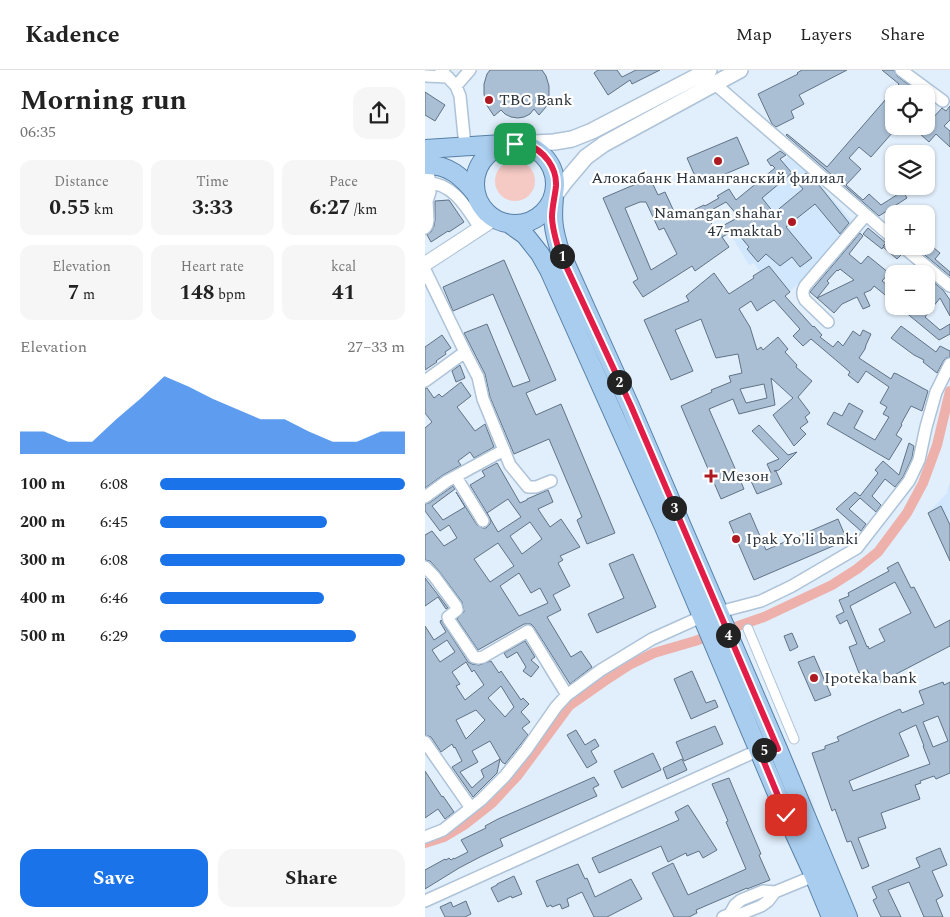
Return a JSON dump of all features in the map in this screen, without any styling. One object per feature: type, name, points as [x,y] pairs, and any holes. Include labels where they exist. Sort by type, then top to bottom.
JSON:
[{"type":"main road","points":[[426,160],[465,146],[554,142],[573,139],[712,77],[740,70]]},
{"type":"main road","points":[[712,77],[586,157],[564,183],[554,197],[548,209],[537,218],[525,224],[487,223],[487,213],[480,205],[476,194],[477,170],[492,151],[503,146],[515,144],[528,146],[539,151],[548,160],[554,172],[556,184],[554,197],[552,216],[559,251],[631,406],[711,617],[723,644],[778,749],[848,917]]},
{"type":"main road","points":[[426,160],[449,169],[464,179],[476,194]]},
{"type":"main road","points":[[511,225],[525,235],[540,254],[549,270],[664,527],[711,617]]},
{"type":"main road","points":[[723,644],[759,750],[831,917]]},
{"type":"street","points":[[425,76],[448,78],[470,70]]},
{"type":"street","points":[[901,70],[943,102]]},
{"type":"street","points":[[712,77],[885,231]]},
{"type":"street","points":[[448,78],[460,96],[465,146]]},
{"type":"street","points":[[425,228],[428,220],[427,201],[430,192],[427,183],[426,160]]},
{"type":"street","points":[[425,264],[487,223],[459,197],[443,186],[427,183]]},
{"type":"street","points":[[828,322],[805,300],[803,290],[866,215]]},
{"type":"street","points":[[913,255],[950,286]]},
{"type":"street","points":[[425,270],[478,377],[483,399],[510,465],[527,487],[536,487],[551,481]]},
{"type":"street","points":[[425,381],[465,352]]},
{"type":"street","points":[[425,837],[443,830],[481,800],[505,776],[567,695],[601,670],[652,639],[761,601],[792,586],[857,548],[909,480],[919,460],[936,392],[950,364]]},
{"type":"street","points":[[425,497],[447,481],[504,450]]},
{"type":"street","points":[[456,477],[483,521]]},
{"type":"street","points":[[425,567],[456,606],[457,610],[448,617],[449,620],[475,657],[483,657],[529,631],[567,695]]},
{"type":"street","points":[[748,629],[793,740]]},
{"type":"street","points":[[425,742],[471,808]]},
{"type":"street","points":[[425,901],[759,750],[778,749]]},
{"type":"street","points":[[726,915],[741,914],[761,906],[775,892],[814,876]]},
{"type":"shaded area","name":"Namangan shahar 47-maktab","points":[[790,155],[855,224],[790,292],[774,272],[765,281],[754,263],[749,265],[725,225],[738,217],[729,206]]},
{"type":"shaded area","points":[[515,161],[529,167],[535,181],[529,195],[515,201],[501,195],[495,181],[501,167]]},
{"type":"shaded area","points":[[950,481],[950,561],[928,513],[947,493]]},
{"type":"building","points":[[490,70],[542,70],[549,86],[549,97],[546,107],[539,115],[534,109],[524,117],[511,117],[501,110],[494,116],[486,104],[484,94],[484,84]]},
{"type":"building","points":[[598,70],[617,70],[622,77],[636,70],[660,70],[632,84],[630,80],[608,95],[594,73]]},
{"type":"building","points":[[802,70],[847,70],[799,95],[804,104],[791,111],[794,118],[776,127],[772,124],[758,94],[798,74]]},
{"type":"building","points":[[882,70],[894,70],[897,76],[909,85],[899,84]]},
{"type":"building","points":[[425,92],[445,105],[435,121],[425,115]]},
{"type":"building","points":[[885,100],[885,135],[890,135],[871,157],[859,147],[849,158],[861,169],[846,185],[863,200],[869,194],[881,205],[897,195],[905,195],[907,198],[896,205],[885,205],[885,212],[879,216],[786,135],[827,167]]},
{"type":"building","points":[[950,106],[950,120],[944,126],[950,131],[950,147],[936,134],[929,142],[921,135],[935,135],[935,116],[942,108],[946,111]]},
{"type":"building","name":"Алокабанк Наманганский филиал","points":[[737,137],[749,164],[699,185],[687,158]]},
{"type":"building","points":[[780,151],[786,155],[780,159],[792,173],[762,198],[774,213],[803,189],[796,181],[806,173],[815,180],[849,223],[840,234],[815,204],[786,227],[812,258],[800,267],[792,257],[780,266],[766,254],[758,262],[735,230],[722,237],[729,247],[695,271],[692,266],[643,297],[633,282],[638,279],[603,198],[650,178],[658,195],[665,192],[677,218],[705,206],[719,198],[717,196],[729,189],[736,200],[775,168],[767,160]],"holes":[[[640,202],[646,202],[659,230],[664,228],[677,254],[651,270],[625,208]],[[726,202],[739,217],[715,230],[706,213]]]},
{"type":"building","points":[[449,200],[464,222],[431,242],[427,235],[434,226],[435,201]]},
{"type":"building","points":[[868,228],[885,242],[883,246],[885,246],[885,249],[883,247],[882,249],[863,234]]},
{"type":"building","points":[[860,233],[863,236],[849,254],[861,264],[868,256],[885,270],[885,278],[882,281],[885,283],[885,295],[874,286],[871,290],[864,293],[870,306],[863,309],[857,297],[842,304],[834,313],[810,292]],"holes":[[[840,269],[854,280],[817,298],[829,283],[827,281]]]},
{"type":"building","points":[[935,249],[940,253],[935,259],[950,272],[950,276],[925,255],[935,255]]},
{"type":"building","points":[[892,255],[901,255],[897,259]]},
{"type":"building","points":[[504,260],[556,380],[526,393],[536,415],[561,404],[615,533],[587,544],[577,520],[582,517],[549,439],[514,454],[490,397],[485,374],[464,333],[487,324],[513,387],[530,381],[493,294],[453,311],[443,287]]},
{"type":"building","points":[[769,266],[790,292],[785,296],[822,335],[820,337],[833,347],[838,341],[843,346],[853,331],[860,336],[863,330],[871,334],[859,358],[891,379],[894,373],[928,391],[922,411],[911,406],[896,435],[902,439],[889,460],[827,424],[834,412],[842,416],[849,403],[863,411],[854,428],[875,440],[889,417],[883,414],[887,407],[880,403],[889,387],[866,371],[858,383],[848,375],[850,372],[811,339],[803,346],[793,336],[800,329],[774,300],[757,311],[751,301],[739,309],[750,327],[757,350],[761,347],[763,350],[778,337],[788,349],[785,352],[797,365],[796,367],[812,381],[798,397],[810,413],[805,417],[808,422],[800,428],[806,434],[794,446],[773,415],[793,398],[771,378],[775,405],[739,414],[733,399],[709,409],[744,489],[721,499],[681,406],[731,382],[729,376],[742,373],[738,354],[716,358],[701,319],[675,330],[693,371],[671,380],[644,320],[689,301],[686,296],[714,273],[729,294],[754,278],[753,276]],"holes":[[[764,384],[767,398],[746,403],[740,389]]]},
{"type":"building","points":[[935,283],[943,290],[950,300],[950,316],[940,298],[935,304]]},
{"type":"building","points":[[909,315],[927,315],[925,317],[940,330],[950,324],[950,334],[939,340]]},
{"type":"building","points":[[901,326],[936,352],[940,346],[950,351],[950,357],[944,360],[937,373],[923,362],[924,360],[891,338]]},
{"type":"building","points":[[442,335],[451,348],[437,362],[425,370],[425,347]]},
{"type":"building","points":[[460,365],[465,378],[456,382],[452,371]]},
{"type":"building","points":[[461,382],[471,396],[457,407],[475,431],[485,424],[494,447],[474,458],[470,452],[458,461],[461,465],[425,488],[425,428],[432,422],[425,413],[425,388],[434,398],[439,394],[442,397]]},
{"type":"building","points":[[759,425],[788,455],[797,452],[779,470],[774,471],[776,471],[782,484],[757,494],[751,481],[771,473],[767,464],[779,459],[752,431]]},
{"type":"building","points":[[909,443],[914,446],[912,458],[903,477],[895,487],[885,479],[872,496],[881,505],[876,512],[860,498],[849,509],[866,524],[861,531],[836,509],[855,492],[860,496],[878,473],[875,470],[883,461],[899,475]]},
{"type":"building","points":[[497,463],[520,503],[548,490],[553,502],[538,509],[550,527],[561,519],[580,547],[560,556],[563,560],[558,563],[570,586],[553,595],[561,610],[547,617],[571,657],[581,651],[592,667],[570,684],[531,624],[524,624],[478,650],[457,619],[464,612],[462,602],[439,571],[430,561],[425,560],[425,535],[432,531],[444,546],[457,538],[449,525],[440,531],[425,511],[425,504],[453,486],[455,489],[432,506],[443,520],[465,507],[456,492],[477,525],[483,528],[490,524],[490,518],[498,532],[521,517],[508,499],[487,513],[470,485],[485,476],[482,471]],"holes":[[[530,522],[542,539],[522,554],[510,536]],[[498,543],[514,566],[490,582],[474,559]],[[519,573],[531,593],[540,588],[548,603],[519,616],[500,586]]]},
{"type":"building","points":[[941,506],[950,525],[950,561],[928,513]]},
{"type":"building","points":[[750,513],[766,550],[838,519],[847,540],[754,580],[729,522]]},
{"type":"building","points":[[633,554],[656,607],[597,633],[588,614],[624,598],[609,564]]},
{"type":"building","points":[[898,562],[911,588],[914,587],[935,628],[950,620],[950,646],[875,685],[867,670],[859,673],[849,647],[857,644],[847,620],[840,624],[836,616],[844,612],[839,600],[849,596],[848,593],[889,571],[887,568]],"holes":[[[895,582],[911,613],[879,629],[885,641],[869,649],[850,606]]]},
{"type":"building","points":[[425,578],[448,608],[446,609],[438,597],[425,606]]},
{"type":"building","points":[[441,620],[468,662],[479,665],[491,661],[499,673],[501,671],[521,700],[523,698],[529,704],[521,712],[530,722],[522,728],[528,735],[505,764],[490,741],[472,751],[478,762],[460,772],[472,788],[484,777],[481,770],[500,759],[497,773],[473,797],[452,767],[462,761],[455,747],[452,744],[441,752],[431,737],[425,735],[425,626],[434,640],[446,632],[440,622]],"holes":[[[447,640],[455,652],[440,662],[432,650]],[[466,662],[484,685],[465,700],[456,686],[460,684],[452,672]],[[501,686],[514,707],[505,717],[488,698]],[[476,710],[485,720],[466,739],[456,720]]]},
{"type":"building","points":[[792,633],[798,647],[790,651],[784,636]]},
{"type":"building","points":[[525,641],[535,657],[531,660],[539,667],[531,677],[523,671],[526,667],[517,652],[507,658],[504,653]]},
{"type":"building","name":"Ipoteka bank","points":[[814,656],[831,695],[815,701],[798,662]]},
{"type":"building","points":[[692,671],[706,703],[715,700],[718,707],[691,719],[674,679]]},
{"type":"building","points":[[943,682],[944,685],[950,682],[950,773],[936,779],[934,776],[920,781],[921,783],[915,785],[920,799],[881,813],[886,828],[858,838],[869,866],[862,869],[851,841],[847,842],[835,809],[832,811],[812,753],[825,749],[825,746],[839,741],[837,737],[900,709],[902,713],[924,704],[919,691]],"holes":[[[938,716],[948,741],[933,747],[923,722]],[[916,725],[930,764],[853,791],[849,781],[909,756],[899,733]]]},
{"type":"building","points":[[715,726],[723,744],[684,761],[676,742]]},
{"type":"building","points":[[576,730],[585,745],[595,739],[599,746],[591,751],[597,762],[587,768],[567,735]]},
{"type":"building","points":[[653,753],[661,770],[622,788],[614,771]]},
{"type":"building","points":[[682,759],[687,770],[667,779],[663,768]]},
{"type":"building","points":[[425,771],[454,812],[445,819],[438,809],[425,818]]},
{"type":"building","points":[[594,777],[599,785],[593,788],[597,796],[500,839],[503,846],[459,868],[425,889],[425,870],[445,859],[449,858],[451,860],[468,852],[461,840],[486,828],[485,826],[498,819]]},
{"type":"building","points":[[729,778],[770,880],[696,910],[697,913],[689,917],[674,917],[652,873],[673,863],[688,895],[746,869],[712,784]]},
{"type":"building","points":[[688,805],[717,850],[703,858],[699,851],[687,856],[686,853],[668,862],[661,846],[599,873],[592,858],[679,820],[675,812]]},
{"type":"building","points":[[940,848],[947,865],[932,871],[943,896],[936,900],[943,917],[924,917],[909,882],[888,890],[901,917],[881,917],[873,900],[877,898],[872,887],[920,867],[916,858]]},
{"type":"building","points":[[578,864],[585,879],[587,878],[595,897],[631,879],[642,899],[607,917],[594,917],[582,892],[567,899],[569,906],[562,909],[560,904],[547,907],[536,881]]},
{"type":"building","points":[[514,876],[522,894],[512,898],[511,896],[498,902],[491,888]]},
{"type":"building","points":[[466,901],[471,914],[465,917],[445,917],[440,907],[451,902],[453,907]]},
{"type":"waterway","points":[[425,843],[444,837],[464,825],[492,803],[518,775],[569,706],[629,665],[654,653],[764,617],[832,585],[857,569],[878,552],[907,513],[923,483],[937,445],[950,391]]},
{"type":"place","name":"TBC Bank","points":[[489,100]]},
{"type":"place","name":"Алокабанк Наманганский филиал","points":[[718,161]]},
{"type":"place","name":"Namangan shahar 47-maktab","points":[[792,222]]},
{"type":"place","name":"Мезон","points":[[711,476]]},
{"type":"place","name":"Ipak Yo'li banki","points":[[736,539]]},
{"type":"place","name":"Ipoteka bank","points":[[814,678]]},
{"type":"route","points":[[515,144],[528,146],[539,151],[548,160],[554,172],[556,184],[552,216],[559,251],[631,406],[778,749],[759,750],[786,815]]}]
